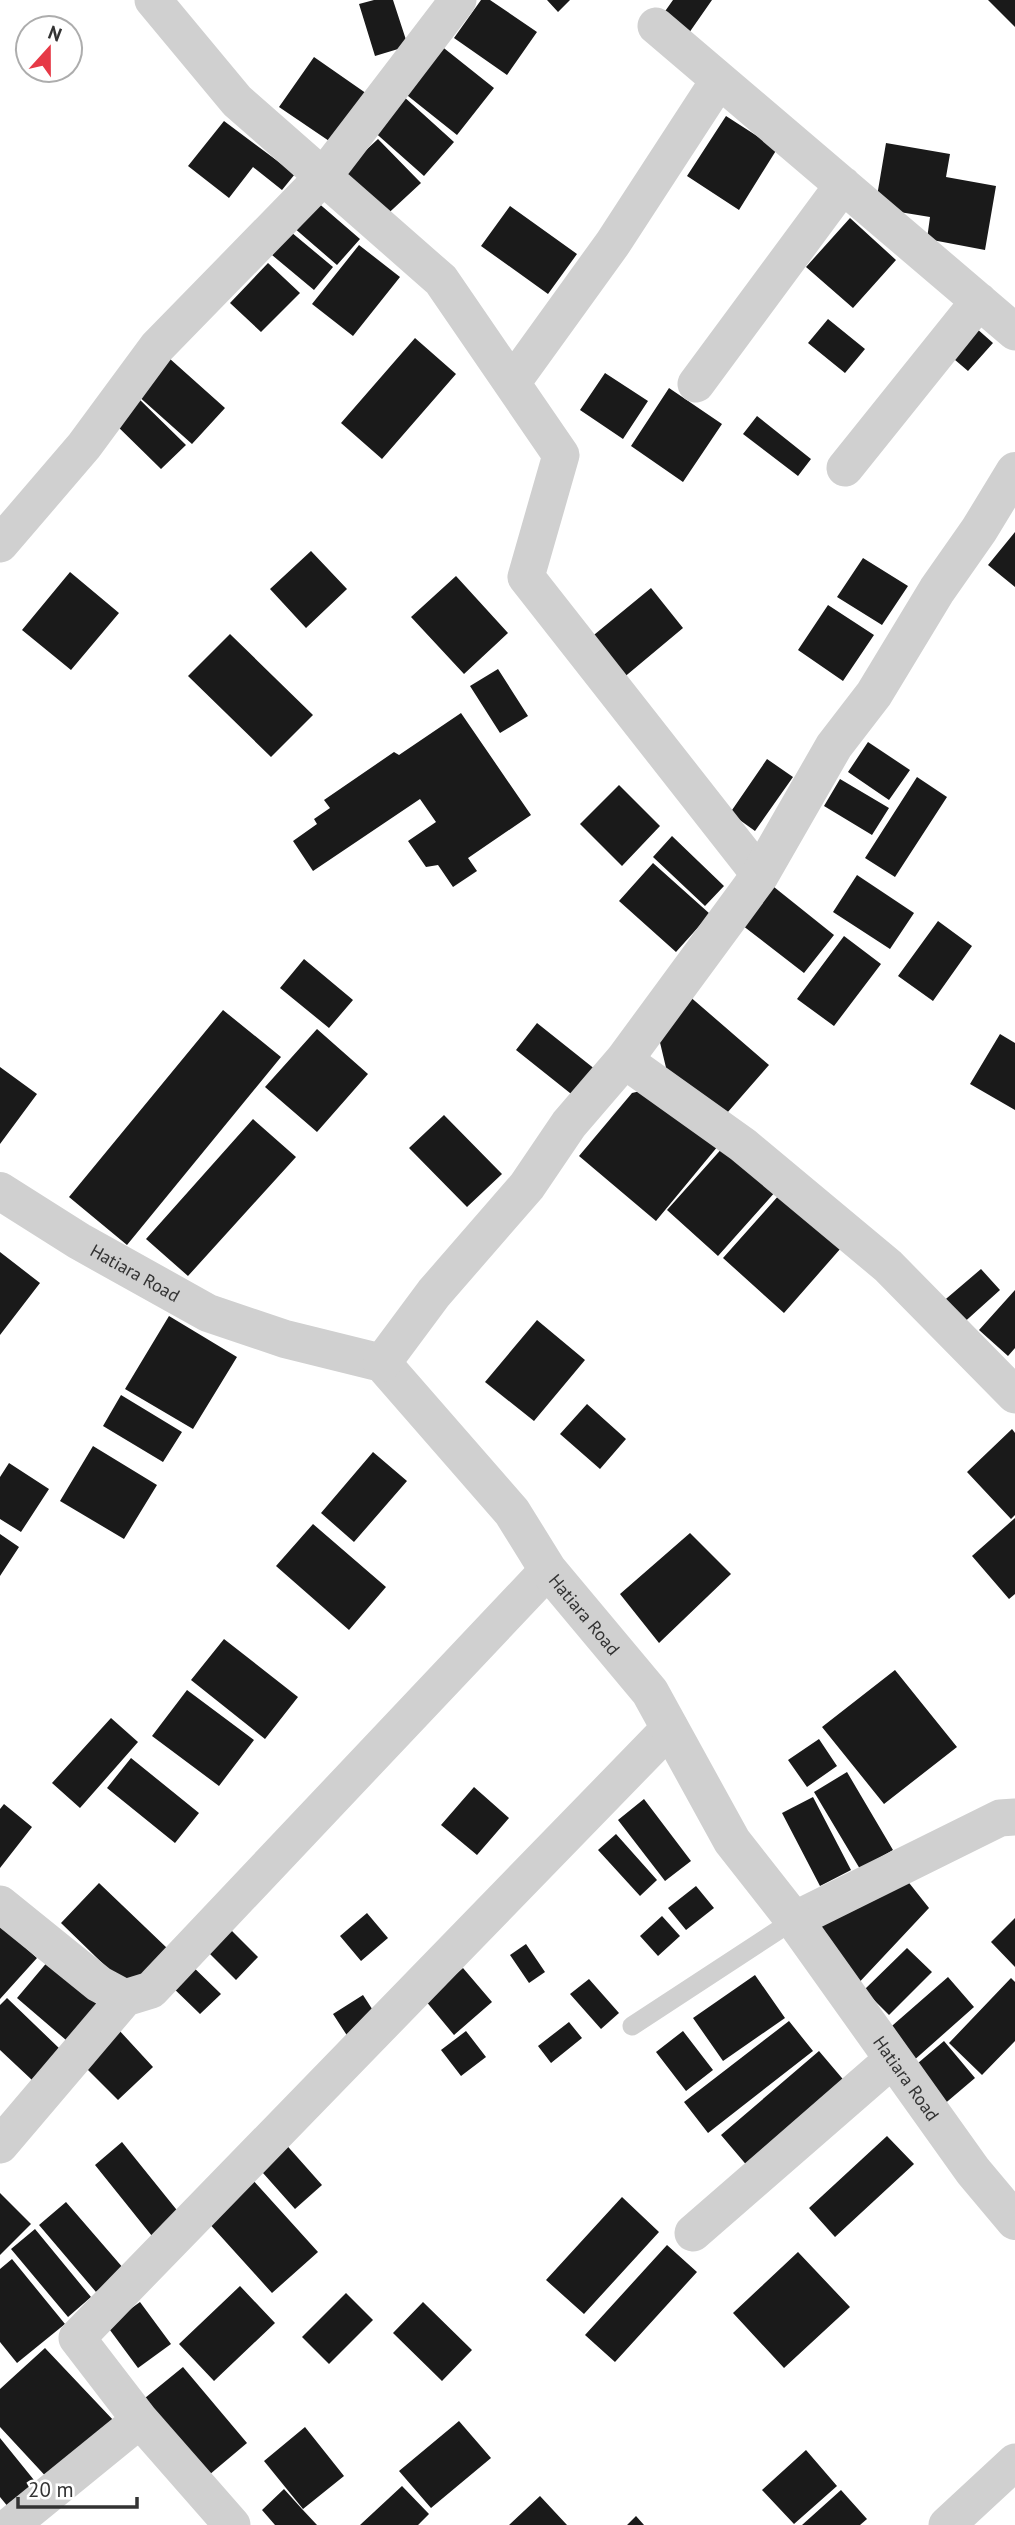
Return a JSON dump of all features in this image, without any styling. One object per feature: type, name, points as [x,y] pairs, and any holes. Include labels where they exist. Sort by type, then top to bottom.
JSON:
[{"type":"street","points":[[153,0],[237,101],[441,280],[561,456],[526,577],[760,875]]},
{"type":"street","points":[[0,544],[84,446],[157,347],[322,178],[458,0]]},
{"type":"street","points":[[656,26],[1015,332]]},
{"type":"street","points":[[512,383],[613,243],[719,80]]},
{"type":"street","points":[[696,384],[843,185]]},
{"type":"street","points":[[845,468],[979,301]]},
{"type":"street","points":[[382,1363],[434,1293],[527,1186],[569,1124],[624,1060],[760,875],[834,747],[874,694],[937,590],[1013,480]]},
{"type":"street","points":[[624,1060],[743,1146],[888,1266],[1015,1395]]},
{"type":"street","name":"Hatiara Road","points":[[0,1191],[79,1241],[208,1313],[285,1339],[369,1357],[382,1363],[512,1512],[548,1570],[650,1692],[732,1841],[794,1920],[973,2172],[1015,2221]]},
{"type":"street","points":[[0,2146],[125,1998],[151,1990],[548,1570]]},
{"type":"street","points":[[232,2525],[140,2420],[77,2338],[670,1728]]},
{"type":"street","points":[[794,1920],[1000,1818],[1015,1817]]},
{"type":"street","points":[[0,1904],[99,1984],[125,1998]]},
{"type":"street","points":[[693,2233],[893,2059]]},
{"type":"street","points":[[0,2512],[10,2525],[140,2420]]},
{"type":"street","points":[[947,2525],[1015,2462]]},
{"type":"lane","points":[[632,2026],[794,1920]]},
{"type":"building","points":[[374,0],[393,0],[408,46],[375,56],[359,4]]},
{"type":"building","points":[[481,0],[490,0],[537,32],[507,75],[454,38]]},
{"type":"building","points":[[547,0],[570,0],[558,12]]},
{"type":"building","points":[[673,0],[712,0],[682,43],[656,24]]},
{"type":"building","points":[[988,0],[1015,0],[1015,27]]},
{"type":"building","points":[[435,41],[494,88],[457,135],[398,88]]},
{"type":"building","points":[[314,57],[370,96],[335,145],[279,107]]},
{"type":"building","points":[[402,95],[454,142],[424,176],[371,129]]},
{"type":"building","points":[[726,116],[777,149],[739,210],[687,176]]},
{"type":"building","points":[[224,121],[295,174],[282,190],[253,167],[229,198],[188,166]]},
{"type":"building","points":[[378,139],[421,183],[380,221],[338,176]]},
{"type":"building","points":[[886,143],[950,154],[946,177],[996,186],[985,250],[927,239],[930,217],[875,208]]},
{"type":"building","points":[[316,201],[360,239],[337,265],[293,227]]},
{"type":"building","points":[[510,206],[577,254],[548,294],[481,246]]},
{"type":"building","points":[[850,218],[896,260],[853,308],[806,267]]},
{"type":"building","points":[[291,232],[333,267],[314,290],[272,255]]},
{"type":"building","points":[[359,245],[400,277],[353,336],[312,304]]},
{"type":"building","points":[[268,263],[300,293],[261,332],[230,303]]},
{"type":"building","points":[[828,319],[865,349],[845,373],[808,343]]},
{"type":"building","points":[[967,320],[993,343],[968,371],[941,348]]},
{"type":"building","points":[[415,338],[456,374],[382,459],[341,423]]},
{"type":"building","points":[[169,358],[225,408],[192,444],[136,394]]},
{"type":"building","points":[[605,373],[648,401],[623,439],[580,410]]},
{"type":"building","points":[[669,388],[722,424],[683,482],[631,446]]},
{"type":"building","points":[[134,394],[186,445],[161,469],[110,419]]},
{"type":"building","points":[[757,416],[811,459],[798,476],[743,434]]},
{"type":"building","points":[[1015,532],[1015,587],[988,565]]},
{"type":"building","points":[[311,551],[347,589],[306,628],[270,589]]},
{"type":"building","points":[[863,558],[908,586],[882,625],[837,597]]},
{"type":"building","points":[[70,572],[119,613],[71,670],[22,630]]},
{"type":"building","points":[[456,576],[508,633],[464,674],[411,617]]},
{"type":"building","points":[[651,588],[683,628],[622,679],[589,639]]},
{"type":"building","points":[[828,605],[874,635],[843,681],[798,650]]},
{"type":"building","points":[[230,634],[313,715],[271,757],[188,676]]},
{"type":"building","points":[[498,669],[528,716],[500,733],[470,686]]},
{"type":"building","points":[[461,713],[531,815],[468,858],[477,871],[453,887],[438,865],[426,867],[408,841],[436,822],[420,799],[313,871],[293,841],[317,824],[314,819],[330,808],[324,800],[394,752],[399,755]]},
{"type":"building","points":[[868,742],[910,770],[889,800],[848,772]]},
{"type":"building","points":[[767,759],[793,777],[755,831],[730,813]]},
{"type":"building","points":[[917,777],[947,797],[895,877],[865,858]]},
{"type":"building","points":[[840,779],[889,808],[872,835],[824,806]]},
{"type":"building","points":[[619,785],[660,826],[622,866],[580,824]]},
{"type":"building","points":[[672,836],[724,886],[705,906],[653,857]]},
{"type":"building","points":[[653,863],[710,914],[676,952],[619,901]]},
{"type":"building","points":[[857,875],[914,913],[890,949],[833,912]]},
{"type":"building","points":[[769,883],[834,935],[804,973],[738,922]]},
{"type":"building","points":[[938,921],[972,946],[933,1001],[898,976]]},
{"type":"building","points":[[844,936],[881,964],[834,1026],[797,999]]},
{"type":"building","points":[[304,959],[353,1000],[329,1028],[280,988]]},
{"type":"building","points":[[688,995],[769,1065],[720,1121],[668,1076],[657,1030]]},
{"type":"building","points":[[223,1010],[281,1057],[127,1245],[69,1197]]},
{"type":"building","points":[[537,1023],[596,1070],[575,1097],[516,1050]]},
{"type":"building","points":[[317,1029],[368,1074],[317,1132],[265,1087]]},
{"type":"building","points":[[1000,1034],[1015,1043],[1015,1110],[970,1084]]},
{"type":"building","points":[[0,1067],[37,1094],[0,1144]]},
{"type":"building","points":[[649,1089],[718,1146],[656,1221],[579,1156],[632,1093]]},
{"type":"building","points":[[444,1115],[502,1174],[467,1207],[409,1148]]},
{"type":"building","points":[[253,1119],[296,1157],[188,1276],[146,1239]]},
{"type":"building","points":[[725,1145],[776,1191],[718,1256],[667,1210]]},
{"type":"building","points":[[780,1194],[841,1248],[784,1313],[723,1258]]},
{"type":"building","points":[[0,1252],[40,1283],[0,1335]]},
{"type":"building","points":[[981,1269],[1000,1290],[960,1326],[940,1304]]},
{"type":"building","points":[[1015,1290],[1015,1348],[1008,1356],[979,1330]]},
{"type":"building","points":[[169,1316],[237,1357],[193,1429],[125,1389]]},
{"type":"building","points":[[537,1320],[585,1360],[534,1421],[485,1382]]},
{"type":"building","points":[[121,1395],[182,1432],[163,1462],[103,1426]]},
{"type":"building","points":[[587,1404],[626,1439],[600,1469],[560,1434]]},
{"type":"building","points":[[1012,1429],[1015,1433],[1015,1515],[1011,1519],[967,1472]]},
{"type":"building","points":[[93,1446],[157,1485],[124,1539],[60,1501]]},
{"type":"building","points":[[373,1452],[407,1481],[354,1542],[321,1513]]},
{"type":"building","points":[[9,1463],[49,1489],[21,1532],[0,1519],[0,1477]]},
{"type":"building","points":[[1015,1518],[1015,1594],[1009,1599],[972,1556]]},
{"type":"building","points":[[313,1524],[386,1587],[349,1630],[276,1566]]},
{"type":"building","points":[[690,1533],[731,1574],[659,1643],[620,1594]]},
{"type":"building","points":[[0,1534],[19,1547],[0,1576]]},
{"type":"building","points":[[224,1639],[298,1697],[265,1739],[191,1680]]},
{"type":"building","points":[[895,1670],[957,1747],[884,1804],[822,1727]]},
{"type":"building","points":[[187,1690],[254,1740],[219,1786],[152,1736]]},
{"type":"building","points":[[111,1718],[138,1742],[80,1808],[52,1783]]},
{"type":"building","points":[[819,1739],[837,1766],[807,1787],[788,1760]]},
{"type":"building","points":[[131,1758],[199,1813],[175,1843],[107,1788]]},
{"type":"building","points":[[847,1772],[893,1850],[860,1869],[814,1792]]},
{"type":"building","points":[[474,1787],[509,1818],[477,1855],[441,1825]]},
{"type":"building","points":[[813,1797],[851,1870],[820,1886],[782,1813]]},
{"type":"building","points":[[644,1799],[691,1861],[665,1881],[618,1820]]},
{"type":"building","points":[[4,1804],[32,1827],[0,1868],[0,1809]]},
{"type":"building","points":[[616,1834],[657,1880],[640,1896],[598,1850]]},
{"type":"building","points":[[906,1879],[929,1908],[853,1989],[817,1925]]},
{"type":"building","points":[[99,1883],[168,1949],[129,1989],[61,1923]]},
{"type":"building","points":[[696,1886],[714,1908],[686,1930],[668,1908]]},
{"type":"building","points":[[367,1913],[388,1938],[361,1961],[340,1936]]},
{"type":"building","points":[[662,1916],[680,1936],[658,1956],[640,1936]]},
{"type":"building","points":[[1015,1918],[1015,1967],[991,1942]]},
{"type":"building","points":[[0,1925],[37,1958],[0,1999]]},
{"type":"building","points":[[226,1925],[258,1957],[236,1980],[204,1948]]},
{"type":"building","points":[[526,1944],[545,1972],[529,1983],[510,1955]]},
{"type":"building","points":[[907,1948],[932,1972],[889,2015],[864,1990]]},
{"type":"building","points":[[49,1960],[105,2008],[73,2046],[17,1998]]},
{"type":"building","points":[[186,1960],[221,1994],[200,2014],[166,1981]]},
{"type":"building","points":[[463,1968],[492,2002],[454,2035],[425,2000]]},
{"type":"building","points":[[755,1975],[785,2018],[723,2061],[693,2018]]},
{"type":"building","points":[[948,1977],[974,2007],[912,2062],[885,2032]]},
{"type":"building","points":[[1011,1978],[1015,1982],[1015,2041],[982,2075],[949,2043]]},
{"type":"building","points":[[589,1979],[619,2013],[601,2029],[570,1994]]},
{"type":"building","points":[[363,1995],[378,2018],[348,2037],[333,2014]]},
{"type":"building","points":[[7,1998],[61,2050],[32,2080],[0,2050],[0,2005]]},
{"type":"building","points":[[789,2021],[813,2051],[708,2133],[684,2102]]},
{"type":"building","points":[[569,2022],[582,2038],[551,2063],[538,2046]]},
{"type":"building","points":[[118,2029],[153,2067],[118,2100],[82,2064]]},
{"type":"building","points":[[466,2031],[486,2057],[461,2076],[441,2050]]},
{"type":"building","points":[[683,2031],[713,2070],[686,2091],[656,2052]]},
{"type":"building","points":[[944,2041],[975,2078],[942,2106],[911,2069]]},
{"type":"building","points":[[819,2051],[847,2084],[749,2168],[721,2135]]},
{"type":"building","points":[[887,2136],[914,2164],[835,2237],[809,2208]]},
{"type":"building","points":[[282,2140],[322,2185],[295,2209],[255,2164]]},
{"type":"building","points":[[122,2142],[180,2214],[152,2236],[95,2165]]},
{"type":"building","points":[[252,2179],[318,2252],[272,2293],[206,2220]]},
{"type":"building","points":[[0,2193],[31,2224],[0,2255]]},
{"type":"building","points":[[622,2197],[659,2232],[584,2314],[546,2280]]},
{"type":"building","points":[[66,2202],[124,2269],[96,2292],[39,2225]]},
{"type":"building","points":[[35,2229],[91,2297],[68,2317],[11,2249]]},
{"type":"building","points":[[667,2245],[697,2272],[615,2362],[585,2335]]},
{"type":"building","points":[[798,2252],[850,2307],[784,2368],[733,2313]]},
{"type":"building","points":[[12,2259],[65,2324],[17,2363],[0,2342],[0,2269]]},
{"type":"building","points":[[240,2286],[275,2323],[214,2381],[179,2344]]},
{"type":"building","points":[[346,2293],[373,2320],[329,2364],[302,2337]]},
{"type":"building","points":[[140,2302],[171,2344],[138,2368],[107,2326]]},
{"type":"building","points":[[423,2302],[472,2350],[442,2381],[393,2333]]},
{"type":"building","points":[[45,2348],[115,2422],[51,2482],[0,2427],[0,2389]]},
{"type":"building","points":[[183,2367],[247,2443],[209,2475],[145,2398]]},
{"type":"building","points":[[459,2421],[491,2458],[431,2508],[399,2471]]},
{"type":"building","points":[[305,2427],[344,2476],[303,2509],[264,2461]]},
{"type":"building","points":[[0,2438],[38,2485],[9,2508],[0,2497]]},
{"type":"building","points":[[806,2450],[837,2486],[794,2524],[762,2490]]},
{"type":"building","points":[[402,2486],[429,2514],[418,2525],[360,2525]]},
{"type":"building","points":[[284,2489],[317,2525],[275,2525],[262,2510]]},
{"type":"building","points":[[841,2490],[867,2519],[860,2525],[802,2525]]},
{"type":"building","points":[[540,2496],[567,2525],[509,2525]]},
{"type":"building","points":[[636,2516],[644,2525],[627,2525]]}]
